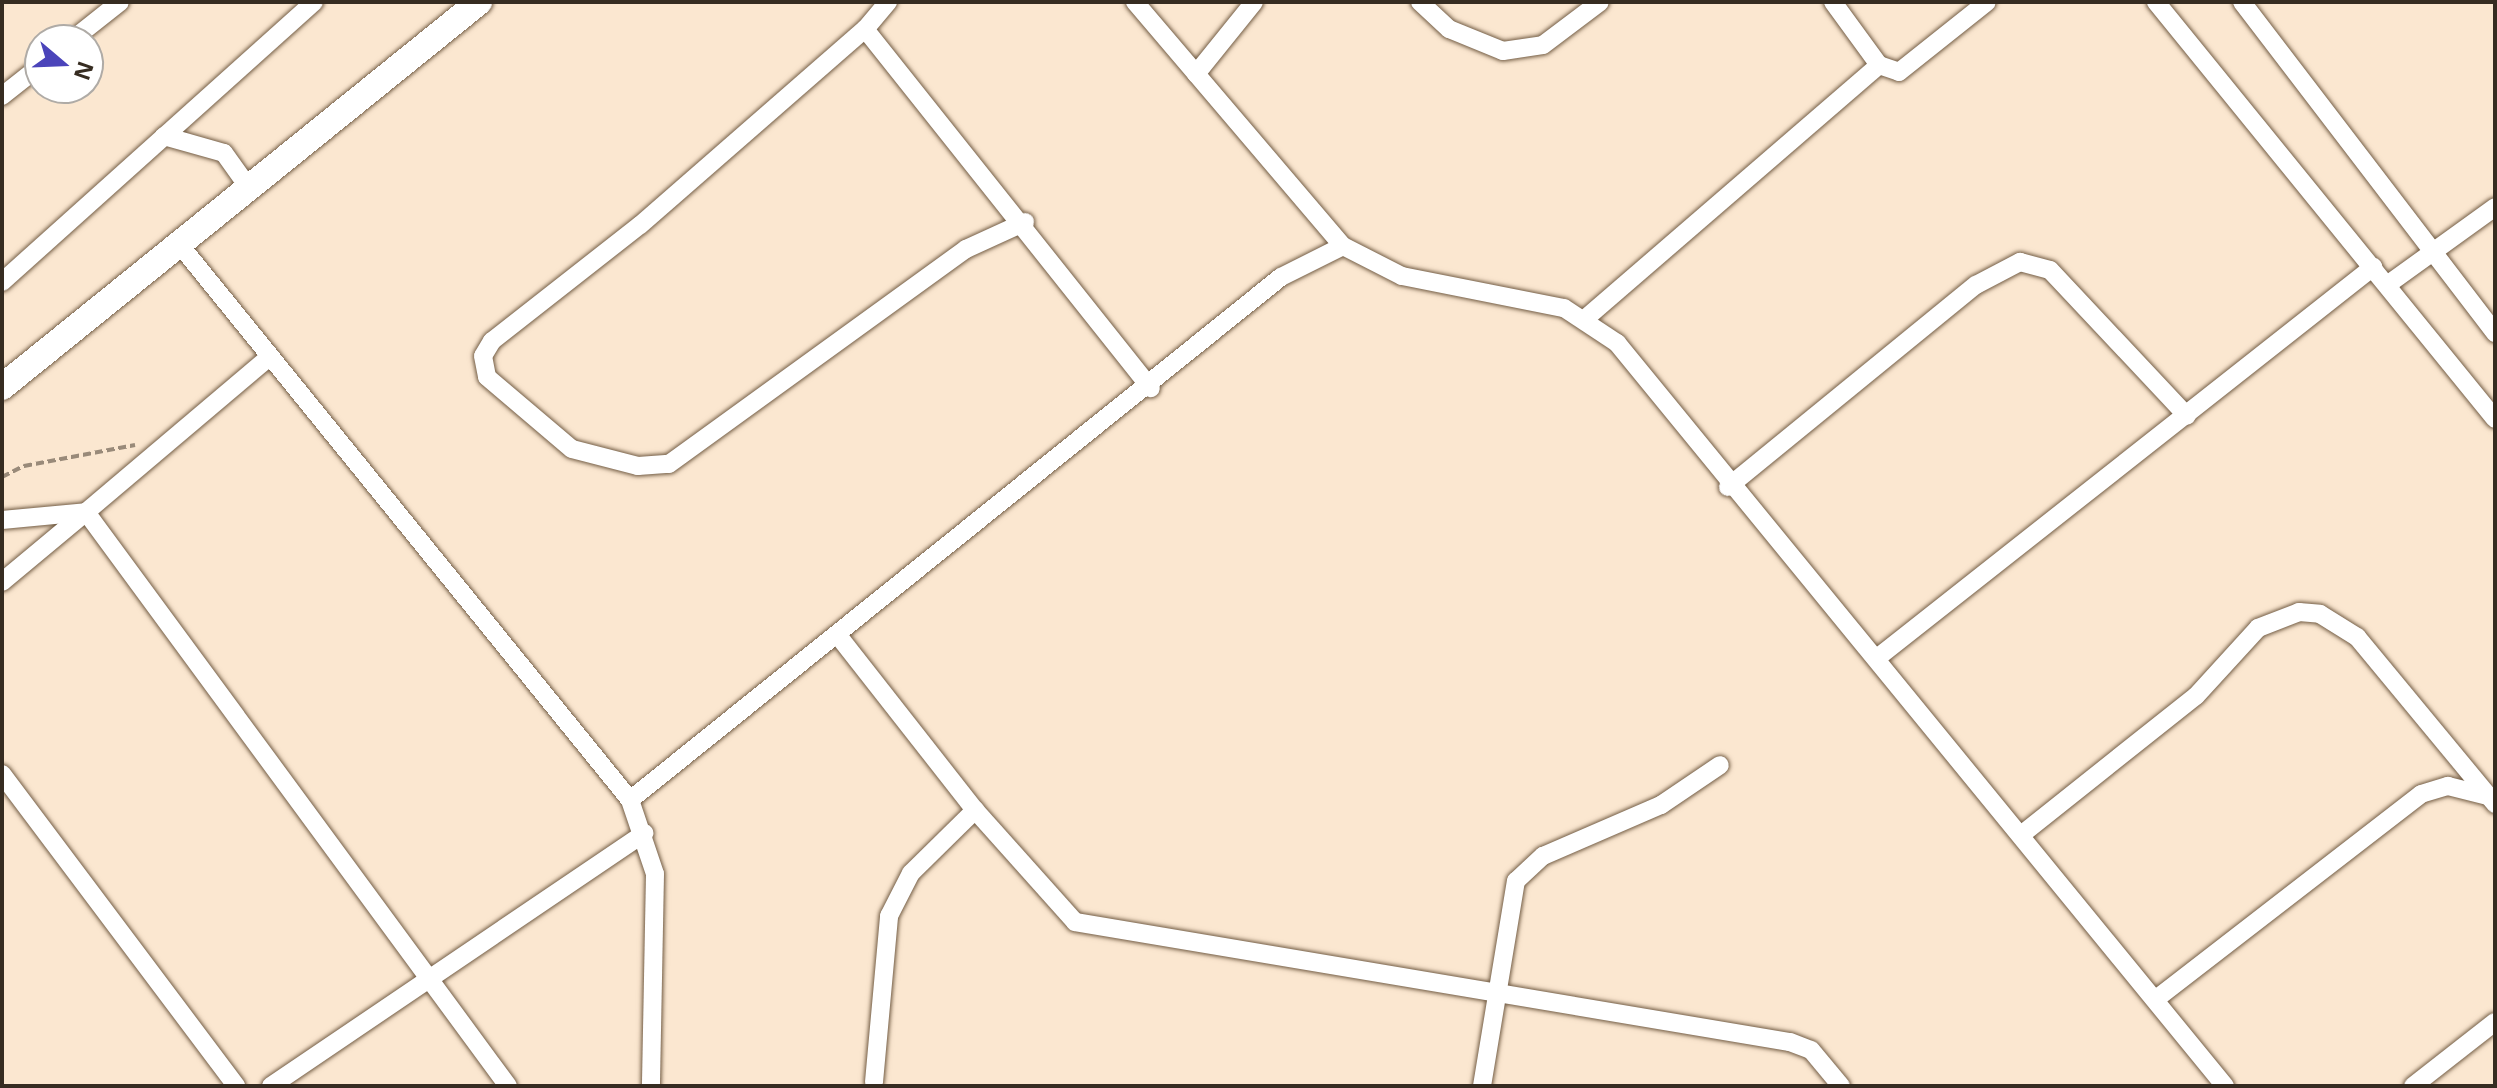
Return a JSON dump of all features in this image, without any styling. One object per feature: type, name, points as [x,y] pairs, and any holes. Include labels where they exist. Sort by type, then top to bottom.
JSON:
[{"type":"street","points":[[92,24],[120,2]]},
{"type":"street","points":[[2,282],[314,2]]},
{"type":"street","points":[[2,387],[479,2]]},
{"type":"street","points":[[888,2],[865,29],[640,225],[492,341],[483,356],[487,377],[572,449],[638,466],[669,464],[966,249],[1025,222]]},
{"type":"street","points":[[1135,2],[1343,246],[1402,276],[1537,301],[1586,318],[1646,378],[1728,487],[1877,658],[2225,1086]]},
{"type":"street","points":[[1196,74],[1254,2]]},
{"type":"street","points":[[1420,2],[1449,29],[1503,51],[1543,45],[1600,2]]},
{"type":"street","points":[[1833,2],[1879,65],[1899,72],[1987,2]]},
{"type":"street","points":[[2156,2],[2495,419]]},
{"type":"street","points":[[2242,2],[2495,333]]},
{"type":"street","points":[[865,29],[1025,222],[1151,388]]},
{"type":"street","points":[[1586,318],[1879,65]]},
{"type":"street","points":[[2,96],[24,79]]},
{"type":"street","points":[[164,136],[224,153],[249,188]]},
{"type":"street","points":[[2387,285],[2492,217]]},
{"type":"street","points":[[180,245],[267,359],[630,800],[644,833],[655,874],[651,1086]]},
{"type":"street","points":[[630,800],[840,638],[1151,388],[1281,277],[1343,246]]},
{"type":"street","points":[[1728,487],[1976,285],[2020,262],[2050,270],[2187,416]]},
{"type":"street","points":[[1877,658],[2373,267]]},
{"type":"street","points":[[2,582],[86,512],[168,437],[267,359]]},
{"type":"street","points":[[2,520],[86,512]]},
{"type":"street","points":[[86,512],[425,980],[508,1086]]},
{"type":"street","points":[[2021,835],[2196,696],[2258,628],[2299,612],[2320,614],[2357,637],[2492,800]]},
{"type":"street","points":[[840,638],[975,810],[1057,906],[1098,932],[1790,1042],[1811,1050],[1841,1086]]},
{"type":"street","points":[[1482,1086],[1520,876],[1555,850],[1661,805],[1720,765]]},
{"type":"street","points":[[2,774],[236,1086]]},
{"type":"street","points":[[2156,999],[2421,794],[2448,786],[2492,800]]},
{"type":"street","points":[[875,1085],[889,916],[911,873],[975,810]]},
{"type":"street","points":[[271,1086],[644,833]]},
{"type":"street","points":[[2413,1086],[2495,1022]]},
{"type":"path","points":[[2,477],[24,466],[168,437]]}]
